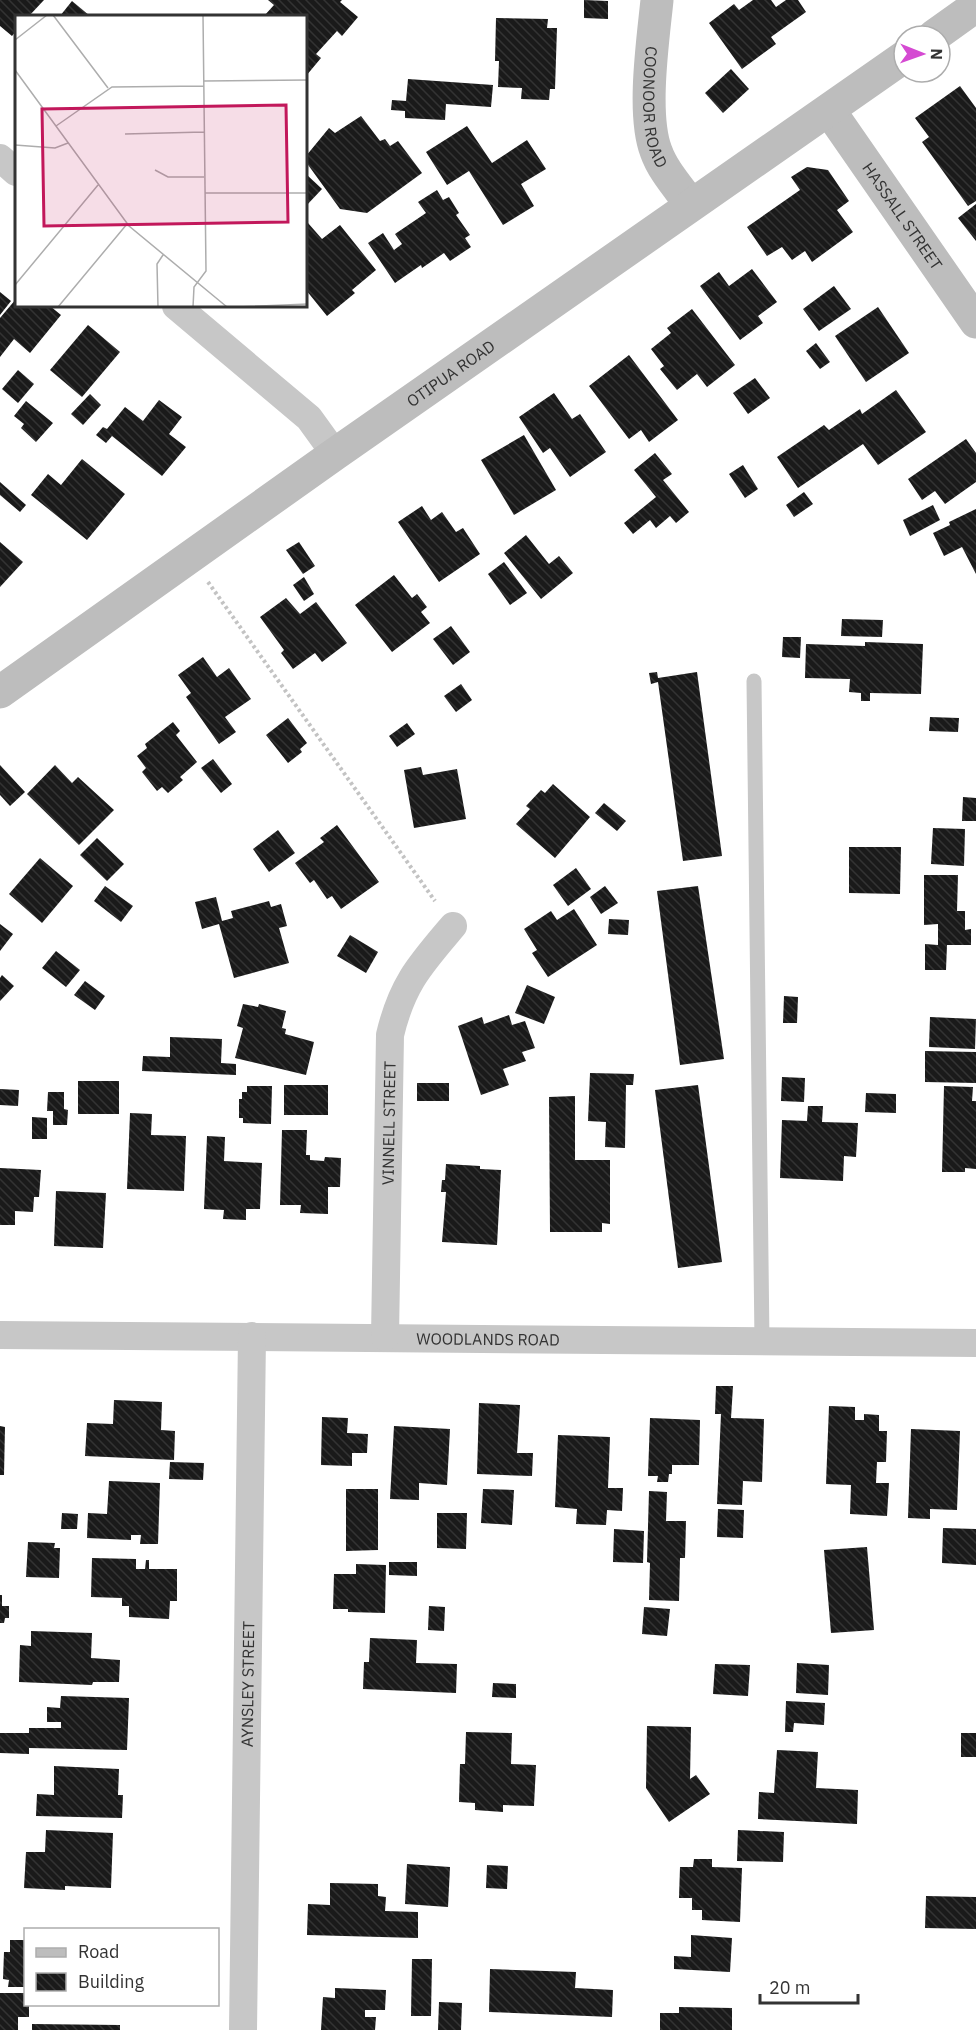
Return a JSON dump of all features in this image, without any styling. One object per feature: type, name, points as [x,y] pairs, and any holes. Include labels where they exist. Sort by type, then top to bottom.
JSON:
[{"type":"street","name":"COONOOR ROAD","points":[[657,0],[651,71],[651,134],[664,169],[691,205]]},
{"type":"street","points":[[951,24],[976,6]]},
{"type":"street","name":"OTIPUA ROAD","points":[[4,683],[190,556],[892,65]]},
{"type":"street","name":"HASSALL STREET","points":[[829,110],[976,322]]},
{"type":"street","points":[[0,158],[15,171]]},
{"type":"street","points":[[178,308],[309,418],[335,454]]},
{"type":"street","name":"VINNELL STREET","points":[[385,1338],[390,1035],[407,984],[453,926]]},
{"type":"street","name":"WOODLANDS ROAD","points":[[0,1335],[976,1343]]},
{"type":"street","name":"AYNSLEY STREET","points":[[243,2030],[252,1336]]},
{"type":"lane","points":[[754,681],[762,1342]]},
{"type":"path","points":[[190,556],[453,926]]},
{"type":"building","points":[[0,0],[44,0],[30,15],[15,15],[15,32],[12,36],[0,26]]},
{"type":"building","points":[[268,0],[342,0],[340,2],[358,17],[342,36],[337,31],[316,54],[321,58],[308,74],[308,15],[265,15],[274,5]]},
{"type":"building","points":[[584,0],[608,1],[608,19],[584,18]]},
{"type":"building","points":[[753,0],[771,0],[776,7],[786,0],[798,0],[806,12],[771,37],[776,44],[742,69],[709,23],[734,4],[739,10]]},
{"type":"building","points":[[72,1],[89,15],[61,15]]},
{"type":"building","points":[[496,18],[548,19],[547,28],[557,28],[555,89],[550,89],[549,100],[521,99],[522,88],[498,87],[499,61],[495,61]]},
{"type":"building","points":[[731,69],[749,89],[723,113],[705,93]]},
{"type":"building","points":[[408,79],[493,85],[491,107],[446,104],[445,120],[405,118],[405,111],[391,110],[392,100],[406,101]]},
{"type":"building","points":[[960,86],[976,108],[976,201],[968,206],[922,142],[929,137],[915,118]]},
{"type":"building","points":[[361,116],[380,141],[385,139],[390,146],[398,141],[422,173],[367,213],[340,209],[308,165],[308,154],[329,128],[335,133]]},
{"type":"building","points":[[467,126],[492,163],[527,140],[546,169],[521,184],[534,206],[503,225],[469,171],[447,185],[426,152]]},
{"type":"building","points":[[807,167],[828,170],[849,201],[837,210],[853,232],[812,262],[805,251],[792,260],[782,247],[767,256],[747,227],[800,190],[791,177]]},
{"type":"building","points":[[308,176],[322,189],[308,204]]},
{"type":"building","points":[[437,190],[443,200],[449,197],[459,213],[456,215],[470,235],[465,238],[471,247],[450,261],[444,253],[395,283],[368,243],[383,233],[394,250],[402,244],[395,234],[426,213],[418,202]]},
{"type":"building","points":[[976,204],[976,241],[958,218]]},
{"type":"building","points":[[308,223],[322,239],[340,225],[376,270],[352,290],[355,293],[327,316],[308,292]]},
{"type":"building","points":[[752,269],[777,302],[758,316],[763,323],[740,340],[700,286],[719,272],[729,286]]},
{"type":"building","points":[[834,286],[851,309],[819,331],[803,309]]},
{"type":"building","points":[[0,292],[11,301],[0,315]]},
{"type":"building","points":[[15,300],[15,308],[52,308],[61,315],[30,353],[14,339],[0,357],[0,318]]},
{"type":"building","points":[[878,307],[909,353],[866,382],[835,336]]},
{"type":"building","points":[[692,309],[735,365],[707,387],[697,374],[677,390],[660,369],[664,366],[651,349],[671,333],[667,328]]},
{"type":"building","points":[[88,325],[120,352],[82,397],[50,370]]},
{"type":"building","points":[[816,343],[830,362],[820,369],[806,351]]},
{"type":"building","points":[[629,355],[678,420],[649,442],[641,430],[629,439],[589,386]]},
{"type":"building","points":[[18,370],[34,384],[18,403],[2,389]]},
{"type":"building","points":[[755,378],[770,398],[748,414],[733,393]]},
{"type":"building","points":[[896,390],[926,432],[878,465],[863,444],[798,488],[777,457],[824,425],[829,430],[860,409],[862,414]]},
{"type":"building","points":[[554,393],[572,419],[580,414],[606,452],[570,477],[550,448],[543,453],[519,417]]},
{"type":"building","points":[[90,394],[101,405],[83,425],[71,414]]},
{"type":"building","points":[[159,400],[182,417],[169,434],[186,447],[162,476],[112,436],[106,443],[96,435],[103,427],[107,429],[125,407],[143,421]]},
{"type":"building","points":[[26,401],[53,423],[36,442],[21,428],[24,424],[14,416]]},
{"type":"building","points":[[524,435],[556,490],[514,515],[481,460]]},
{"type":"building","points":[[966,439],[976,453],[976,482],[945,504],[935,491],[922,500],[908,479]]},
{"type":"building","points":[[655,453],[672,474],[663,480],[689,512],[676,523],[670,516],[656,528],[650,520],[633,534],[624,523],[656,497],[634,470]]},
{"type":"building","points":[[82,459],[125,494],[87,540],[31,495],[48,474],[61,485]]},
{"type":"building","points":[[743,465],[758,489],[745,498],[729,474]]},
{"type":"building","points":[[0,482],[26,505],[20,512],[0,495]]},
{"type":"building","points":[[804,492],[813,504],[794,517],[786,505]]},
{"type":"building","points":[[933,505],[940,520],[910,536],[903,520]]},
{"type":"building","points":[[422,506],[431,520],[442,512],[456,532],[463,528],[480,554],[439,582],[398,522]]},
{"type":"building","points":[[976,509],[976,574],[962,547],[944,556],[933,533],[950,525],[949,522]]},
{"type":"building","points":[[526,535],[549,564],[559,556],[573,573],[541,599],[504,553]]},
{"type":"building","points":[[0,542],[23,562],[0,587]]},
{"type":"building","points":[[299,542],[315,566],[303,574],[286,550]]},
{"type":"building","points":[[504,562],[527,593],[510,605],[488,574]]},
{"type":"building","points":[[394,575],[412,598],[417,594],[427,607],[421,612],[430,623],[392,652],[355,605]]},
{"type":"building","points":[[304,577],[314,594],[304,601],[293,585]]},
{"type":"building","points":[[286,598],[300,614],[316,602],[347,643],[322,662],[315,653],[293,669],[281,653],[284,650],[260,617]]},
{"type":"building","points":[[842,619],[883,620],[882,637],[841,636]]},
{"type":"building","points":[[451,626],[470,652],[453,665],[433,639]]},
{"type":"building","points":[[783,637],[801,637],[800,658],[782,657]]},
{"type":"building","points":[[865,642],[923,644],[921,694],[870,693],[870,701],[861,701],[861,693],[849,692],[850,679],[805,678],[806,644],[865,646]]},
{"type":"building","points":[[203,657],[217,677],[229,668],[251,699],[225,717],[236,732],[219,744],[186,697],[191,693],[178,675]]},
{"type":"building","points":[[657,672],[658,678],[697,672],[722,856],[683,861],[658,682],[651,684],[649,673]]},
{"type":"building","points":[[461,684],[472,700],[456,712],[444,696]]},
{"type":"building","points":[[930,717],[959,718],[958,732],[929,731]]},
{"type":"building","points":[[288,718],[307,743],[300,749],[302,752],[288,763],[266,735]]},
{"type":"building","points":[[173,722],[180,731],[176,735],[197,762],[180,777],[183,780],[168,793],[162,787],[157,791],[142,772],[146,768],[137,756],[147,748],[145,744]]},
{"type":"building","points":[[407,723],[415,734],[397,747],[389,736]]},
{"type":"building","points":[[213,759],[232,784],[221,793],[201,768]]},
{"type":"building","points":[[0,765],[25,792],[10,806],[0,795]]},
{"type":"building","points":[[55,765],[72,783],[78,777],[114,810],[79,845],[27,794]]},
{"type":"building","points":[[421,767],[423,775],[457,769],[466,819],[414,828],[404,770]]},
{"type":"building","points":[[553,784],[590,817],[555,858],[516,824],[530,809],[526,806],[541,790],[545,793]]},
{"type":"building","points":[[963,797],[976,798],[976,821],[962,821]]},
{"type":"building","points":[[604,803],[626,821],[617,831],[595,813]]},
{"type":"building","points":[[337,825],[379,882],[341,909],[332,896],[327,899],[314,880],[310,883],[295,863],[324,842],[320,838]]},
{"type":"building","points":[[933,828],[965,829],[964,866],[931,864]]},
{"type":"building","points":[[278,830],[295,853],[269,872],[253,849]]},
{"type":"building","points":[[97,838],[124,864],[107,881],[80,855]]},
{"type":"building","points":[[849,847],[901,847],[900,894],[849,893]]},
{"type":"building","points":[[40,858],[73,886],[42,923],[9,894]]},
{"type":"building","points":[[576,868],[591,889],[568,906],[553,885]]},
{"type":"building","points":[[924,875],[958,875],[957,911],[965,911],[965,930],[971,929],[971,945],[947,945],[946,970],[925,970],[925,944],[938,945],[938,924],[924,925]]},
{"type":"building","points":[[105,886],[133,906],[121,922],[94,901]]},
{"type":"building","points":[[605,886],[618,903],[601,914],[590,897]]},
{"type":"building","points":[[698,886],[724,1059],[680,1065],[657,891]]},
{"type":"building","points":[[216,897],[222,921],[233,918],[231,911],[269,901],[271,907],[281,904],[287,926],[279,928],[289,963],[234,978],[219,924],[202,929],[195,902]]},
{"type":"building","points":[[574,909],[597,945],[548,977],[532,953],[537,950],[524,929],[551,911],[557,920]]},
{"type":"building","points":[[609,919],[629,920],[628,935],[608,934]]},
{"type":"building","points":[[0,924],[13,934],[0,951]]},
{"type":"building","points":[[350,935],[378,952],[366,973],[337,956]]},
{"type":"building","points":[[56,951],[80,970],[66,987],[42,968]]},
{"type":"building","points":[[2,975],[14,986],[0,1001],[0,978]]},
{"type":"building","points":[[85,981],[105,996],[95,1010],[74,995]]},
{"type":"building","points":[[527,985],[555,997],[544,1024],[515,1013]]},
{"type":"building","points":[[784,996],[798,997],[797,1023],[783,1023]]},
{"type":"building","points":[[243,1004],[258,1007],[259,1004],[286,1011],[282,1028],[286,1029],[285,1034],[314,1042],[306,1075],[235,1058],[243,1028],[237,1026]]},
{"type":"building","points":[[509,1015],[512,1025],[525,1021],[535,1048],[522,1052],[526,1061],[503,1069],[509,1085],[481,1095],[458,1026],[482,1017],[484,1024]]},
{"type":"building","points":[[930,1017],[976,1019],[975,1049],[929,1047]]},
{"type":"building","points":[[170,1037],[222,1039],[221,1063],[236,1064],[236,1075],[142,1071],[143,1056],[170,1057]]},
{"type":"building","points":[[925,1051],[976,1052],[976,1083],[925,1082]]},
{"type":"building","points":[[590,1073],[634,1074],[633,1085],[626,1085],[625,1148],[605,1147],[606,1122],[588,1121]]},
{"type":"building","points":[[782,1077],[805,1078],[804,1102],[781,1101]]},
{"type":"building","points":[[78,1081],[119,1081],[119,1114],[78,1114]]},
{"type":"building","points":[[417,1083],[449,1083],[449,1101],[417,1101]]},
{"type":"building","points":[[284,1085],[328,1085],[328,1115],[284,1115]]},
{"type":"building","points":[[698,1085],[722,1262],[678,1268],[655,1090]]},
{"type":"building","points":[[247,1086],[272,1086],[271,1124],[243,1123],[243,1118],[239,1118],[239,1099],[242,1099],[242,1092],[247,1092]]},
{"type":"building","points":[[944,1086],[973,1087],[972,1101],[976,1101],[976,1169],[965,1168],[965,1172],[942,1172]]},
{"type":"building","points":[[0,1089],[19,1090],[18,1106],[0,1105]]},
{"type":"building","points":[[48,1092],[64,1092],[64,1109],[68,1110],[67,1125],[53,1125],[53,1111],[47,1111]]},
{"type":"building","points":[[866,1093],[896,1094],[896,1113],[865,1112]]},
{"type":"building","points":[[575,1096],[575,1160],[610,1160],[610,1224],[602,1223],[602,1232],[550,1232],[549,1097]]},
{"type":"building","points":[[808,1106],[823,1106],[822,1122],[858,1123],[856,1157],[844,1156],[843,1181],[780,1178],[782,1120],[807,1121]]},
{"type":"building","points":[[130,1113],[152,1114],[151,1135],[186,1136],[184,1191],[127,1189]]},
{"type":"building","points":[[32,1117],[47,1118],[47,1139],[32,1139]]},
{"type":"building","points":[[282,1130],[307,1130],[306,1155],[310,1155],[310,1160],[324,1161],[325,1157],[341,1158],[340,1187],[328,1187],[328,1214],[300,1213],[301,1205],[280,1205]]},
{"type":"building","points":[[207,1136],[225,1137],[224,1161],[262,1163],[260,1209],[246,1209],[246,1220],[223,1219],[224,1210],[204,1209]]},
{"type":"building","points":[[446,1164],[501,1170],[497,1245],[442,1242],[446,1192],[441,1192],[442,1180],[445,1180]]},
{"type":"building","points":[[0,1168],[41,1170],[39,1197],[34,1197],[33,1212],[15,1211],[15,1225],[0,1225]]},
{"type":"building","points":[[56,1191],[106,1193],[103,1248],[54,1246]]},
{"type":"building","points":[[716,1386],[733,1386],[731,1418],[764,1419],[762,1482],[743,1481],[742,1505],[717,1504],[721,1414],[715,1414]]},
{"type":"building","points":[[114,1400],[162,1402],[161,1430],[175,1431],[174,1460],[85,1456],[87,1423],[113,1424]]},
{"type":"building","points":[[479,1403],[520,1405],[517,1453],[533,1453],[532,1476],[477,1474]]},
{"type":"building","points":[[829,1406],[855,1407],[855,1420],[864,1420],[864,1414],[879,1415],[879,1431],[887,1431],[886,1462],[877,1462],[876,1483],[889,1483],[887,1516],[850,1514],[851,1485],[826,1484]]},
{"type":"building","points":[[322,1417],[348,1418],[347,1433],[368,1434],[367,1453],[352,1453],[352,1466],[321,1465]]},
{"type":"building","points":[[650,1418],[700,1420],[699,1465],[672,1465],[672,1474],[669,1474],[668,1482],[657,1482],[658,1476],[648,1476]]},
{"type":"building","points":[[0,1426],[5,1427],[4,1475],[0,1475]]},
{"type":"building","points":[[394,1426],[450,1429],[447,1485],[419,1483],[419,1500],[390,1499]]},
{"type":"building","points":[[911,1429],[960,1431],[957,1510],[930,1509],[930,1519],[908,1518]]},
{"type":"building","points":[[558,1435],[610,1437],[608,1488],[623,1488],[622,1511],[607,1510],[606,1525],[576,1524],[577,1509],[555,1507]]},
{"type":"building","points":[[170,1462],[204,1463],[203,1480],[169,1479]]},
{"type":"building","points":[[109,1481],[160,1483],[158,1544],[140,1544],[141,1535],[131,1535],[131,1540],[87,1538],[88,1513],[107,1514]]},
{"type":"building","points":[[346,1489],[378,1489],[378,1550],[346,1551]]},
{"type":"building","points":[[483,1489],[514,1490],[512,1525],[481,1523]]},
{"type":"building","points":[[649,1491],[667,1492],[666,1521],[686,1521],[685,1558],[680,1558],[679,1601],[649,1600],[650,1563],[647,1562]]},
{"type":"building","points":[[718,1509],[744,1510],[743,1538],[717,1537]]},
{"type":"building","points":[[62,1513],[78,1514],[77,1529],[61,1529]]},
{"type":"building","points":[[437,1513],[467,1513],[466,1549],[437,1548]]},
{"type":"building","points":[[943,1528],[976,1529],[976,1565],[942,1563]]},
{"type":"building","points":[[614,1529],[644,1531],[643,1563],[613,1562]]},
{"type":"building","points":[[28,1542],[55,1543],[54,1548],[60,1548],[59,1578],[26,1577]]},
{"type":"building","points":[[867,1547],[874,1630],[831,1633],[824,1550]]},
{"type":"building","points":[[92,1558],[136,1559],[136,1569],[145,1569],[146,1560],[149,1560],[149,1569],[177,1569],[177,1601],[170,1601],[169,1619],[129,1617],[129,1606],[122,1606],[122,1598],[91,1597]]},
{"type":"building","points":[[389,1562],[417,1562],[417,1576],[389,1575]]},
{"type":"building","points":[[356,1564],[386,1565],[385,1613],[348,1612],[348,1609],[333,1609],[334,1574],[356,1574]]},
{"type":"building","points":[[0,1595],[2,1595],[2,1606],[9,1606],[9,1618],[5,1618],[4,1623],[0,1623]]},
{"type":"building","points":[[429,1606],[445,1607],[444,1631],[428,1630]]},
{"type":"building","points":[[644,1607],[670,1609],[667,1636],[642,1634]]},
{"type":"building","points":[[31,1631],[92,1633],[91,1658],[120,1660],[119,1682],[93,1682],[92,1685],[19,1682],[20,1645],[31,1646]]},
{"type":"building","points":[[370,1638],[417,1640],[416,1663],[457,1664],[456,1693],[363,1689],[364,1662],[369,1662]]},
{"type":"building","points":[[797,1663],[829,1665],[828,1695],[796,1693]]},
{"type":"building","points":[[715,1664],[750,1665],[748,1696],[713,1694]]},
{"type":"building","points":[[493,1683],[516,1684],[516,1698],[492,1697]]},
{"type":"building","points":[[61,1696],[129,1698],[127,1750],[29,1748],[29,1754],[0,1753],[0,1733],[29,1733],[29,1728],[61,1728],[61,1722],[47,1722],[47,1707],[60,1708]]},
{"type":"building","points":[[786,1701],[825,1703],[824,1725],[794,1723],[793,1732],[785,1732]]},
{"type":"building","points":[[647,1726],[691,1727],[690,1779],[696,1775],[710,1794],[669,1822],[646,1788]]},
{"type":"building","points":[[466,1732],[512,1733],[511,1764],[536,1765],[534,1806],[503,1805],[503,1812],[475,1810],[475,1803],[459,1802],[460,1764],[465,1764]]},
{"type":"building","points":[[961,1733],[976,1733],[976,1757],[961,1757]]},
{"type":"building","points":[[777,1750],[818,1752],[816,1788],[858,1790],[857,1824],[758,1819],[759,1792],[774,1793]]},
{"type":"building","points":[[54,1766],[119,1769],[118,1795],[123,1795],[122,1818],[36,1816],[37,1794],[54,1795]]},
{"type":"building","points":[[46,1830],[113,1833],[111,1888],[65,1886],[65,1890],[24,1888],[26,1852],[45,1852]]},
{"type":"building","points":[[738,1830],[784,1832],[783,1862],[737,1861]]},
{"type":"building","points":[[694,1859],[712,1859],[712,1867],[742,1868],[740,1922],[702,1920],[702,1910],[692,1910],[692,1898],[679,1898],[680,1867],[693,1867]]},
{"type":"building","points":[[407,1864],[450,1867],[448,1907],[405,1904]]},
{"type":"building","points":[[487,1865],[508,1866],[507,1889],[486,1888]]},
{"type":"building","points":[[330,1883],[378,1884],[378,1896],[386,1897],[385,1911],[418,1912],[418,1938],[307,1935],[308,1904],[330,1905]]},
{"type":"building","points":[[926,1896],[976,1897],[976,1929],[925,1928]]},
{"type":"building","points":[[691,1935],[732,1938],[730,1972],[674,1969],[674,1956],[691,1957]]},
{"type":"building","points":[[10,1940],[24,1940],[24,1987],[8,1987],[9,1980],[3,1979],[4,1952],[10,1952]]},
{"type":"building","points":[[412,1959],[432,1959],[431,2016],[411,2016]]},
{"type":"building","points":[[490,1969],[576,1972],[575,1988],[613,1990],[612,2017],[489,2012]]},
{"type":"building","points":[[335,1988],[386,1990],[385,2010],[365,2010],[365,2017],[376,2017],[375,2030],[321,2030],[323,1997],[335,1998]]},
{"type":"building","points":[[0,1993],[24,1993],[24,2006],[29,2006],[29,2017],[18,2017],[18,2030],[0,2030]]},
{"type":"building","points":[[439,2002],[462,2003],[461,2030],[438,2030]]},
{"type":"building","points":[[679,2007],[732,2008],[732,2030],[660,2030],[660,2013],[679,2013]]},
{"type":"building","points":[[32,2024],[120,2025],[120,2030],[32,2030]]}]
